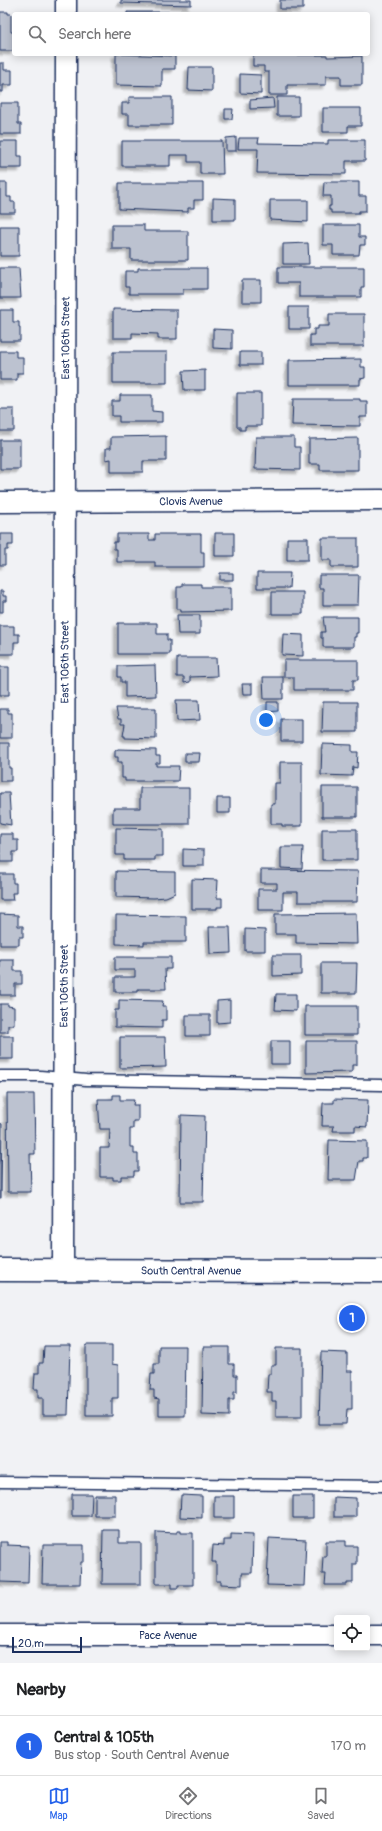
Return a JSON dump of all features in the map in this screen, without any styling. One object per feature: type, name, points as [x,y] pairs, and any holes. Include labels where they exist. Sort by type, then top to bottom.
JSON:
[{"type":"main road","name":"South Central Avenue","points":[[0,1270],[382,1271]]},
{"type":"street","points":[[66,0],[66,12]]},
{"type":"street","name":"East 106th Street","points":[[63,1271],[66,56]]},
{"type":"street","name":"Clovis Avenue","points":[[0,502],[382,500]]},
{"type":"street","name":"Pace Avenue","points":[[0,1635],[334,1635]]},
{"type":"street","points":[[370,1635],[382,1635]]},
{"type":"lane","points":[[0,1076],[40,1076],[86,1080],[382,1085]]},
{"type":"lane","points":[[0,1482],[382,1486]]},
{"type":"building","points":[[121,0],[191,0],[191,5],[121,3]]},
{"type":"building","points":[[280,0],[303,0],[303,9],[280,9]]},
{"type":"building","points":[[0,12],[8,12],[8,14],[11,14],[12,51],[0,51]]},
{"type":"building","points":[[116,56],[175,56],[175,69],[162,69],[162,86],[116,85]]},
{"type":"building","points":[[253,56],[362,56],[362,85],[341,85],[341,76],[326,76],[326,85],[287,85],[287,95],[269,95],[269,72],[264,72],[264,66],[253,66]]},
{"type":"building","points":[[0,63],[4,63],[4,70],[12,70],[12,85],[3,85],[3,92],[0,92]]},
{"type":"building","points":[[189,67],[212,67],[212,91],[188,90]]},
{"type":"building","points":[[240,74],[261,75],[261,94],[240,93]]},
{"type":"building","points":[[129,97],[172,97],[172,125],[129,125],[129,114],[122,114],[122,103],[129,103]]},
{"type":"building","points":[[277,97],[299,97],[299,116],[277,116]]},
{"type":"building","points":[[273,98],[274,108],[250,109],[250,100]]},
{"type":"building","points":[[0,103],[18,103],[18,124],[21,124],[21,134],[0,134]]},
{"type":"building","points":[[323,108],[361,108],[361,126],[348,126],[348,132],[323,132]]},
{"type":"building","points":[[225,109],[233,109],[232,119],[225,119]]},
{"type":"building","points":[[236,137],[236,151],[226,151],[226,138]]},
{"type":"building","points":[[239,138],[259,138],[258,143],[328,144],[328,140],[365,140],[365,161],[346,161],[346,174],[257,173],[258,149],[238,149]]},
{"type":"building","points":[[0,141],[18,141],[18,156],[22,156],[22,168],[0,168]]},
{"type":"building","points":[[122,141],[222,141],[223,174],[200,174],[200,162],[188,162],[188,155],[170,155],[170,166],[122,166]]},
{"type":"building","points":[[324,182],[359,182],[359,196],[366,196],[366,211],[359,211],[359,213],[331,213],[329,206],[331,206],[331,196],[323,196]]},
{"type":"building","points":[[0,183],[7,183],[7,197],[11,197],[11,202],[15,202],[15,213],[0,213]]},
{"type":"building","points":[[119,183],[203,183],[203,200],[194,200],[194,208],[188,208],[188,212],[119,209]]},
{"type":"building","points":[[213,198],[235,199],[235,220],[213,220]]},
{"type":"building","points":[[270,200],[308,200],[308,222],[270,220]]},
{"type":"building","points":[[112,225],[144,225],[144,231],[188,231],[188,260],[131,260],[131,249],[112,249]]},
{"type":"building","points":[[323,225],[359,225],[359,237],[365,237],[365,245],[360,245],[359,255],[333,255],[333,245],[323,245]]},
{"type":"building","points":[[0,226],[19,226],[19,256],[0,256]]},
{"type":"building","points":[[308,243],[309,264],[283,264],[283,244]]},
{"type":"building","points":[[278,267],[364,267],[364,287],[361,287],[361,297],[299,297],[299,283],[278,283]]},
{"type":"building","points":[[0,268],[19,268],[21,298],[0,298]]},
{"type":"building","points":[[138,268],[207,268],[207,289],[183,289],[183,294],[129,294],[129,287],[125,287],[125,271],[138,271]]},
{"type":"building","points":[[242,280],[261,280],[261,302],[242,302]]},
{"type":"building","points":[[289,307],[309,307],[309,329],[289,329]]},
{"type":"building","points":[[113,309],[177,310],[177,339],[158,339],[158,334],[132,333],[132,338],[113,338]]},
{"type":"building","points":[[0,310],[13,310],[13,322],[19,322],[20,341],[0,341]]},
{"type":"building","points":[[329,314],[364,314],[364,346],[310,346],[310,335],[314,335],[314,329],[318,329],[318,326],[329,326]]},
{"type":"building","points":[[213,329],[232,330],[232,349],[213,348]]},
{"type":"building","points":[[0,351],[16,351],[16,357],[23,357],[23,373],[17,373],[17,380],[0,380]]},
{"type":"building","points":[[113,352],[167,352],[167,383],[113,383]]},
{"type":"building","points":[[240,352],[261,352],[261,365],[240,365]]},
{"type":"building","points":[[361,359],[361,367],[365,367],[365,378],[360,379],[360,385],[289,385],[289,360]]},
{"type":"building","points":[[205,370],[205,390],[184,390],[183,371]]},
{"type":"building","points":[[237,393],[261,393],[261,426],[245,426],[245,430],[240,430],[240,427],[237,427]]},
{"type":"building","points":[[120,395],[152,395],[152,411],[162,412],[162,422],[119,422],[119,416],[112,416],[112,401],[120,401]]},
{"type":"building","points":[[293,399],[360,399],[360,401],[367,401],[367,417],[360,417],[360,426],[292,425]]},
{"type":"building","points":[[0,409],[14,409],[14,431],[0,431]]},
{"type":"building","points":[[166,436],[166,461],[143,461],[143,472],[111,472],[111,459],[106,460],[106,448],[111,448],[111,437]]},
{"type":"building","points":[[256,437],[294,437],[294,447],[300,447],[300,470],[255,469]]},
{"type":"building","points":[[358,438],[358,470],[320,470],[320,464],[309,464],[309,439]]},
{"type":"building","points":[[0,440],[20,440],[20,469],[0,469]]},
{"type":"building","points":[[215,533],[234,533],[234,556],[215,556]]},
{"type":"building","points":[[0,534],[13,534],[13,545],[8,545],[8,550],[5,550],[5,565],[0,565]]},
{"type":"building","points":[[117,534],[149,534],[149,540],[155,540],[155,534],[201,534],[201,552],[204,552],[204,567],[155,567],[155,562],[117,562],[117,549],[114,549],[114,542],[117,542]]},
{"type":"building","points":[[287,538],[308,538],[308,560],[287,560]]},
{"type":"building","points":[[322,538],[358,538],[358,567],[331,567],[331,560],[322,560]]},
{"type":"building","points":[[220,573],[233,573],[233,580],[220,580]]},
{"type":"building","points":[[257,573],[290,573],[289,588],[257,588]]},
{"type":"building","points":[[319,575],[359,575],[358,605],[323,605],[323,588],[319,588]]},
{"type":"building","points":[[182,584],[201,584],[201,587],[231,587],[231,611],[181,612],[181,609],[177,609],[177,587],[182,587]]},
{"type":"building","points":[[0,591],[3,591],[3,596],[6,596],[6,601],[3,601],[3,612],[0,612]]},
{"type":"building","points":[[272,592],[303,592],[303,614],[272,614]]},
{"type":"building","points":[[177,615],[200,615],[200,634],[178,634]]},
{"type":"building","points":[[323,617],[358,617],[358,633],[356,633],[356,637],[354,637],[354,647],[323,647],[321,632],[325,632]]},
{"type":"building","points":[[118,623],[157,623],[157,634],[167,634],[167,640],[170,640],[170,654],[118,654]]},
{"type":"building","points":[[0,626],[14,626],[14,634],[19,634],[19,642],[14,642],[14,654],[0,654]]},
{"type":"building","points":[[283,634],[303,635],[303,656],[282,655]]},
{"type":"building","points":[[177,658],[216,658],[217,676],[190,677],[190,682],[184,683],[184,677],[177,677]]},
{"type":"building","points":[[284,660],[358,660],[358,680],[353,680],[353,690],[294,690],[294,677],[284,677]]},
{"type":"building","points":[[155,665],[156,696],[125,697],[125,682],[121,682],[121,677],[118,677],[118,666]]},
{"type":"building","points":[[0,667],[9,667],[9,695],[0,695]]},
{"type":"building","points":[[263,677],[283,677],[283,699],[264,699]]},
{"type":"building","points":[[242,684],[252,684],[252,694],[243,694]]},
{"type":"building","points":[[176,700],[199,700],[200,720],[177,721]]},
{"type":"building","points":[[267,702],[278,702],[278,711],[267,712]]},
{"type":"building","points":[[323,702],[357,702],[357,732],[322,732]]},
{"type":"building","points":[[116,708],[156,708],[156,739],[125,738],[125,736],[123,736],[125,724],[121,724],[121,719],[118,719]]},
{"type":"building","points":[[0,709],[8,709],[8,713],[12,713],[12,738],[0,738]]},
{"type":"building","points":[[281,719],[302,719],[302,741],[281,741]]},
{"type":"building","points":[[0,743],[9,743],[9,768],[11,768],[11,781],[0,781]]},
{"type":"building","points":[[322,744],[352,745],[352,752],[358,752],[357,768],[353,767],[352,776],[321,775]]},
{"type":"building","points":[[118,749],[156,750],[156,756],[160,756],[160,763],[156,763],[156,766],[179,766],[178,781],[125,781],[125,778],[122,778],[122,762],[118,762],[118,757],[115,757],[115,751]]},
{"type":"building","points":[[185,753],[200,753],[199,762],[185,762]]},
{"type":"building","points":[[280,762],[302,762],[302,826],[282,826],[282,824],[271,824],[271,804],[275,804],[275,783],[280,783]]},
{"type":"building","points":[[322,787],[357,787],[357,817],[322,817]]},
{"type":"building","points":[[140,788],[189,788],[189,824],[113,824],[113,808],[140,808]]},
{"type":"building","points":[[0,793],[9,793],[11,825],[0,823]]},
{"type":"building","points":[[217,798],[230,798],[230,813],[217,813]]},
{"type":"building","points":[[116,828],[163,829],[163,856],[155,856],[155,860],[124,860],[124,855],[116,855]]},
{"type":"building","points":[[322,829],[357,829],[357,860],[322,860]]},
{"type":"building","points":[[0,834],[13,834],[13,840],[18,840],[18,852],[13,852],[13,862],[0,862]]},
{"type":"building","points":[[281,847],[303,847],[302,869],[281,868]]},
{"type":"building","points":[[183,849],[204,850],[204,866],[183,866]]},
{"type":"building","points":[[261,870],[358,871],[357,902],[298,902],[298,892],[283,892],[283,910],[258,910],[258,889],[277,889],[277,883],[261,883]]},
{"type":"building","points":[[116,871],[175,872],[175,893],[166,897],[154,898],[116,897]]},
{"type":"building","points":[[0,874],[13,874],[13,883],[16,883],[16,893],[12,893],[13,900],[0,900]]},
{"type":"building","points":[[192,879],[218,880],[217,898],[222,898],[222,907],[217,907],[217,909],[192,909]]},
{"type":"building","points":[[356,913],[357,944],[296,943],[296,934],[275,934],[275,914]]},
{"type":"building","points":[[0,914],[18,915],[18,926],[23,926],[23,937],[19,937],[19,945],[0,945]]},
{"type":"building","points":[[116,915],[186,916],[186,942],[144,942],[144,945],[116,944]]},
{"type":"building","points":[[209,927],[230,927],[231,953],[210,954]]},
{"type":"building","points":[[245,929],[265,930],[265,951],[245,951]]},
{"type":"building","points":[[273,955],[301,955],[301,975],[273,976]]},
{"type":"building","points":[[115,957],[171,957],[171,969],[165,969],[166,989],[138,989],[138,992],[115,992],[115,977],[135,977],[135,970],[115,970]]},
{"type":"building","points":[[0,960],[14,960],[14,971],[22,971],[22,984],[15,984],[15,995],[0,995]]},
{"type":"building","points":[[321,963],[357,963],[356,993],[321,993]]},
{"type":"building","points":[[276,994],[296,994],[296,1011],[275,1010]]},
{"type":"building","points":[[119,1000],[163,1001],[162,1006],[166,1006],[166,1020],[162,1020],[162,1028],[115,1027],[115,1010],[119,1010]]},
{"type":"building","points":[[230,1000],[230,1022],[217,1023],[217,1001]]},
{"type":"building","points":[[0,1004],[8,1004],[8,1006],[14,1007],[14,1025],[8,1025],[8,1032],[0,1032]]},
{"type":"building","points":[[305,1006],[357,1006],[357,1035],[305,1035]]},
{"type":"building","points":[[186,1015],[210,1015],[210,1036],[186,1036]]},
{"type":"building","points":[[0,1036],[13,1036],[13,1059],[0,1059]]},
{"type":"building","points":[[120,1037],[165,1037],[166,1067],[120,1068]]},
{"type":"building","points":[[271,1041],[290,1041],[290,1064],[271,1064]]},
{"type":"building","points":[[306,1041],[357,1041],[357,1065],[352,1065],[352,1072],[306,1073]]},
{"type":"building","points":[[7,1094],[34,1094],[35,1154],[30,1154],[31,1192],[8,1192]]},
{"type":"building","points":[[113,1095],[120,1095],[120,1100],[134,1100],[133,1105],[138,1105],[138,1121],[133,1121],[133,1129],[130,1129],[130,1147],[134,1147],[134,1154],[138,1154],[138,1171],[134,1171],[134,1176],[121,1176],[121,1180],[113,1180],[113,1177],[100,1177],[100,1148],[109,1148],[110,1129],[100,1129],[98,1099],[113,1099]]},
{"type":"building","points":[[334,1099],[368,1100],[367,1127],[355,1126],[355,1131],[333,1131],[334,1126],[322,1126],[323,1103],[334,1103]]},
{"type":"building","points":[[181,1115],[205,1116],[203,1202],[180,1202]]},
{"type":"building","points":[[0,1123],[2,1124],[1,1198],[0,1198]]},
{"type":"building","points":[[329,1140],[367,1141],[367,1158],[363,1158],[363,1161],[359,1161],[356,1180],[328,1180]]},
{"type":"building","points":[[86,1345],[112,1345],[112,1364],[118,1365],[118,1398],[112,1398],[112,1416],[86,1416]]},
{"type":"building","points":[[44,1346],[70,1346],[68,1415],[43,1415],[43,1398],[38,1398],[38,1389],[34,1389],[35,1373],[39,1373],[39,1363],[43,1363]]},
{"type":"building","points":[[159,1346],[186,1346],[185,1416],[159,1416],[159,1399],[154,1398],[154,1390],[150,1390],[151,1374],[154,1374],[154,1364],[159,1364]]},
{"type":"building","points":[[203,1347],[229,1347],[229,1364],[234,1364],[234,1375],[237,1375],[237,1392],[234,1392],[234,1400],[229,1400],[229,1416],[202,1415]]},
{"type":"building","points":[[276,1348],[302,1348],[302,1417],[276,1417],[276,1401],[272,1401],[272,1392],[267,1392],[268,1374],[271,1374],[271,1365],[276,1365]]},
{"type":"building","points":[[321,1352],[347,1353],[347,1371],[352,1371],[352,1409],[347,1409],[346,1424],[319,1424]]},
{"type":"building","points":[[72,1494],[92,1494],[91,1516],[72,1516]]},
{"type":"building","points":[[95,1495],[115,1495],[115,1516],[95,1516]]},
{"type":"building","points":[[181,1495],[202,1496],[202,1518],[180,1517]]},
{"type":"building","points":[[214,1496],[234,1496],[234,1518],[214,1518]]},
{"type":"building","points":[[293,1496],[313,1496],[313,1518],[293,1518]]},
{"type":"building","points":[[334,1497],[356,1498],[356,1517],[334,1517]]},
{"type":"building","points":[[103,1530],[119,1530],[119,1543],[141,1543],[141,1584],[102,1584]]},
{"type":"building","points":[[177,1531],[181,1531],[181,1533],[193,1533],[193,1585],[178,1585],[178,1588],[172,1588],[172,1584],[156,1584],[156,1532],[177,1533]]},
{"type":"building","points":[[231,1534],[253,1535],[252,1573],[242,1573],[242,1585],[221,1584],[221,1581],[216,1581],[216,1562],[212,1562],[213,1545],[224,1546],[224,1540],[231,1540]]},
{"type":"building","points":[[269,1538],[306,1540],[304,1586],[267,1585]]},
{"type":"building","points":[[326,1541],[346,1541],[346,1546],[357,1546],[357,1564],[353,1564],[353,1583],[347,1583],[347,1585],[325,1585],[326,1574],[322,1574],[323,1556],[326,1556]]},
{"type":"building","points":[[0,1542],[7,1542],[7,1545],[29,1546],[28,1583],[0,1582]]},
{"type":"building","points":[[43,1545],[84,1545],[84,1562],[81,1562],[80,1584],[42,1584]]},
{"type":"place","name":"Central & 105th","points":[[352,1318]]}]
